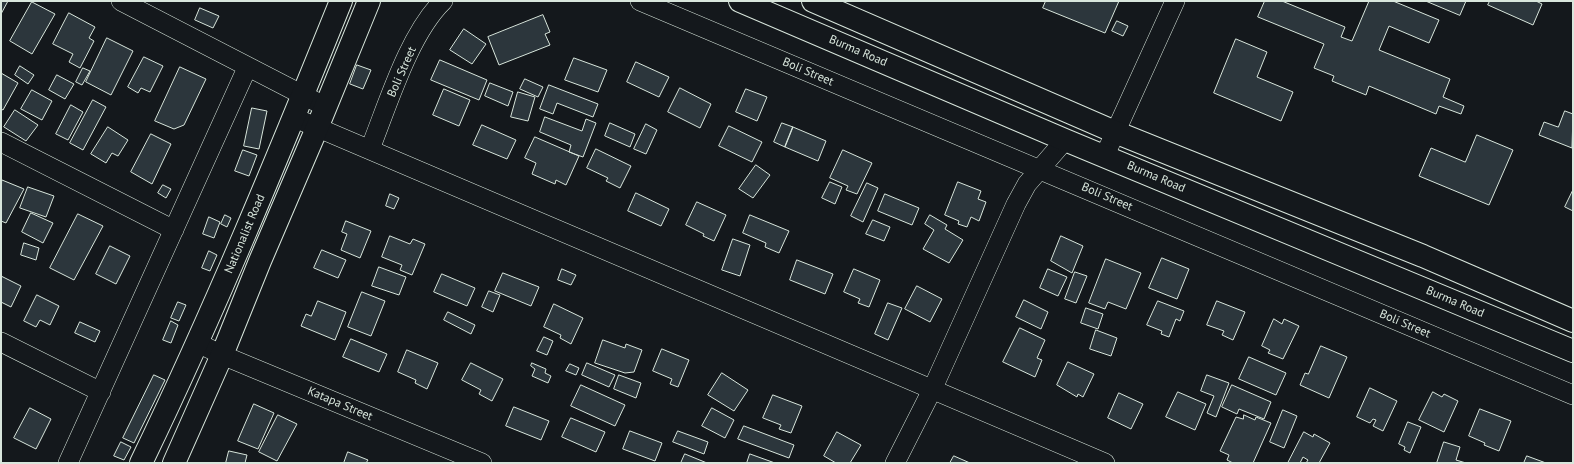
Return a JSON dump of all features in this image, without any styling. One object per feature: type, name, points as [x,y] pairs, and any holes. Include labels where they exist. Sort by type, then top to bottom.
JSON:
[{"type":"main road","name":"Nationalist Road","points":[[141,463],[198,343],[294,118],[341,1]]},
{"type":"main road","name":"Nationalist Road","points":[[174,463],[222,355],[260,260],[326,107],[369,1]]},
{"type":"main road","name":"Burma Road","points":[[740,1],[1065,140],[1105,155],[1573,351]]},
{"type":"main road","points":[[813,1],[1114,132],[1423,256],[1573,321]]},
{"type":"street","points":[[120,1],[247,68],[326,107]]},
{"type":"street","name":"Boli Street","points":[[370,149],[405,63],[422,28],[443,1]]},
{"type":"street","name":"Boli Street","points":[[640,1],[1573,395]]},
{"type":"street","points":[[1105,155],[1114,132],[1175,1]]},
{"type":"street","points":[[68,463],[247,68]]},
{"type":"street","points":[[294,118],[370,149],[1105,463]]},
{"type":"street","points":[[895,463],[932,390],[1026,184],[1065,140]]},
{"type":"street","points":[[1,142],[174,230]]},
{"type":"street","points":[[1,342],[101,392]]},
{"type":"street","name":"Katapa Street","points":[[198,343],[222,355],[482,463]]},
{"type":"building","points":[[1,1],[8,1],[1,14]]},
{"type":"building","points":[[1046,1],[1119,1],[1105,33],[1043,8]]},
{"type":"building","points":[[1265,1],[1282,1],[1345,27],[1341,37],[1352,41],[1369,1],[1393,1],[1439,20],[1429,43],[1389,26],[1379,50],[1450,79],[1443,97],[1464,106],[1461,114],[1439,106],[1436,114],[1369,86],[1366,95],[1332,81],[1334,76],[1314,68],[1324,44],[1258,17]]},
{"type":"building","points":[[1426,1],[1466,1],[1460,15]]},
{"type":"building","points":[[1490,1],[1536,1],[1542,4],[1533,25],[1488,5]]},
{"type":"building","points":[[32,2],[55,14],[32,54],[10,41]]},
{"type":"building","points":[[200,8],[219,16],[213,28],[195,20]]},
{"type":"building","points":[[69,13],[95,27],[89,38],[94,41],[80,68],[69,62],[73,54],[53,44]]},
{"type":"building","points":[[543,15],[550,32],[545,34],[550,45],[499,65],[488,37]]},
{"type":"building","points":[[1117,21],[1128,26],[1123,36],[1112,31]]},
{"type":"building","points":[[464,29],[486,44],[472,64],[450,50]]},
{"type":"building","points":[[107,38],[133,51],[111,95],[86,82]]},
{"type":"building","points":[[1236,39],[1267,52],[1257,77],[1293,92],[1281,121],[1214,93]]},
{"type":"building","points":[[144,57],[163,66],[150,92],[141,88],[138,93],[128,87]]},
{"type":"building","points":[[574,58],[607,70],[598,92],[565,80]]},
{"type":"building","points":[[440,60],[487,80],[479,100],[431,80]]},
{"type":"building","points":[[636,62],[669,77],[659,97],[627,82]]},
{"type":"building","points":[[357,65],[371,70],[363,89],[350,84]]},
{"type":"building","points":[[20,66],[34,75],[28,84],[15,75]]},
{"type":"building","points":[[180,67],[206,79],[184,125],[174,129],[155,121]]},
{"type":"building","points":[[83,68],[90,71],[82,85],[76,82]]},
{"type":"building","points":[[1,73],[18,83],[3,110],[1,109]]},
{"type":"building","points":[[57,75],[74,84],[65,99],[49,90]]},
{"type":"building","points":[[525,79],[543,87],[538,97],[520,89]]},
{"type":"building","points":[[490,83],[513,92],[508,106],[485,96]]},
{"type":"building","points":[[549,85],[598,104],[593,117],[557,103],[553,114],[540,109]]},
{"type":"building","points":[[680,88],[711,104],[700,128],[668,112]]},
{"type":"building","points":[[444,89],[470,100],[459,126],[433,115]]},
{"type":"building","points":[[746,89],[767,97],[757,121],[736,112]]},
{"type":"building","points":[[32,90],[52,101],[42,120],[21,109]]},
{"type":"building","points":[[518,92],[535,97],[528,121],[511,117]]},
{"type":"building","points":[[93,100],[106,107],[83,150],[70,143]]},
{"type":"building","points":[[71,105],[83,112],[68,140],[56,134]]},
{"type":"building","points":[[252,108],[267,111],[259,149],[244,146]]},
{"type":"building","points":[[15,110],[38,125],[26,141],[4,127]]},
{"type":"building","points":[[1565,111],[1573,114],[1572,148],[1539,135],[1544,122],[1558,127]]},
{"type":"building","points":[[545,117],[582,131],[586,119],[596,123],[583,157],[569,152],[571,145],[540,132]]},
{"type":"building","points":[[610,123],[635,134],[630,147],[605,136]]},
{"type":"building","points":[[782,123],[793,127],[785,147],[774,142]]},
{"type":"building","points":[[646,124],[657,130],[646,154],[634,149]]},
{"type":"building","points":[[482,125],[516,140],[507,159],[473,145]]},
{"type":"building","points":[[729,126],[762,142],[752,162],[719,146]]},
{"type":"building","points":[[108,127],[128,140],[118,156],[112,153],[106,163],[91,154]]},
{"type":"building","points":[[793,127],[826,141],[818,161],[785,147]]},
{"type":"building","points":[[151,134],[171,144],[152,184],[131,172]]},
{"type":"building","points":[[1477,135],[1513,150],[1489,205],[1419,176],[1431,148],[1465,162]]},
{"type":"building","points":[[535,137],[579,156],[566,185],[556,180],[555,184],[532,174],[536,163],[525,158]]},
{"type":"building","points":[[596,149],[631,166],[620,188],[606,181],[608,178],[587,168]]},
{"type":"building","points":[[243,150],[257,155],[249,176],[235,171]]},
{"type":"building","points":[[843,150],[872,163],[857,194],[846,190],[848,186],[830,178]]},
{"type":"building","points":[[756,165],[770,175],[753,198],[739,189]]},
{"type":"building","points":[[2,180],[24,189],[6,223],[1,221]]},
{"type":"building","points":[[830,182],[842,187],[835,204],[822,198]]},
{"type":"building","points":[[958,182],[981,191],[978,199],[986,202],[979,221],[971,217],[967,227],[958,224],[959,221],[945,215]]},
{"type":"building","points":[[867,183],[878,188],[863,222],[851,216]]},
{"type":"building","points":[[163,185],[171,189],[166,198],[158,193]]},
{"type":"building","points":[[28,187],[54,196],[46,217],[20,208]]},
{"type":"building","points":[[1573,190],[1573,211],[1565,207]]},
{"type":"building","points":[[636,193],[669,209],[661,226],[628,211]]},
{"type":"building","points":[[390,194],[399,198],[394,209],[386,206]]},
{"type":"building","points":[[885,194],[919,208],[912,225],[878,211]]},
{"type":"building","points":[[697,202],[726,215],[714,241],[686,225]]},
{"type":"building","points":[[31,213],[53,223],[43,243],[22,232]]},
{"type":"building","points":[[78,214],[103,226],[74,280],[50,268]]},
{"type":"building","points":[[225,215],[231,218],[227,227],[221,224]]},
{"type":"building","points":[[750,215],[789,231],[779,253],[765,247],[766,243],[743,233]]},
{"type":"building","points":[[930,215],[947,225],[945,229],[963,240],[949,263],[923,249],[934,230],[925,224]]},
{"type":"building","points":[[209,217],[220,222],[214,238],[203,234]]},
{"type":"building","points":[[873,220],[890,227],[884,241],[866,234]]},
{"type":"building","points":[[346,221],[371,231],[360,258],[341,250],[347,234],[342,232]]},
{"type":"building","points":[[390,236],[410,244],[413,239],[425,244],[412,275],[400,270],[402,265],[382,257]]},
{"type":"building","points":[[1061,236],[1083,246],[1072,273],[1051,261]]},
{"type":"building","points":[[733,239],[750,245],[740,276],[722,270]]},
{"type":"building","points":[[24,243],[39,248],[36,260],[21,255]]},
{"type":"building","points":[[110,246],[130,256],[116,284],[96,274]]},
{"type":"building","points":[[322,250],[346,260],[338,278],[314,268]]},
{"type":"building","points":[[209,251],[217,255],[210,271],[202,268]]},
{"type":"building","points":[[1162,258],[1189,269],[1177,299],[1149,288]]},
{"type":"building","points":[[1106,259],[1141,273],[1126,309],[1108,302],[1105,309],[1089,303]]},
{"type":"building","points":[[797,260],[833,274],[825,294],[790,280]]},
{"type":"building","points":[[379,267],[406,277],[399,295],[372,286]]},
{"type":"building","points":[[562,269],[576,275],[571,285],[558,280]]},
{"type":"building","points":[[854,269],[880,280],[869,307],[858,303],[860,299],[844,292]]},
{"type":"building","points":[[1048,269],[1067,277],[1058,296],[1040,288]]},
{"type":"building","points":[[1075,272],[1087,276],[1076,303],[1065,299]]},
{"type":"building","points":[[503,273],[539,287],[531,306],[495,291]]},
{"type":"building","points":[[442,274],[475,288],[467,306],[434,292]]},
{"type":"building","points":[[1,276],[21,286],[11,307],[1,302]]},
{"type":"building","points":[[917,286],[942,299],[930,322],[905,309]]},
{"type":"building","points":[[489,291],[500,295],[493,312],[482,307]]},
{"type":"building","points":[[362,292],[385,301],[371,336],[348,327]]},
{"type":"building","points":[[37,295],[59,306],[50,325],[40,320],[36,327],[24,321]]},
{"type":"building","points":[[1024,300],[1048,312],[1041,329],[1016,317]]},
{"type":"building","points":[[318,301],[346,312],[335,340],[301,326],[306,314],[311,316]]},
{"type":"building","points":[[1158,301],[1184,311],[1180,321],[1176,319],[1169,337],[1161,334],[1162,331],[1147,325]]},
{"type":"building","points":[[1217,301],[1245,312],[1233,340],[1222,335],[1224,331],[1207,325]]},
{"type":"building","points":[[178,302],[186,305],[179,321],[171,318]]},
{"type":"building","points":[[888,303],[902,308],[888,340],[875,334]]},
{"type":"building","points":[[554,304],[583,318],[571,344],[560,338],[561,335],[544,327]]},
{"type":"building","points":[[1086,308],[1103,314],[1098,329],[1081,323]]},
{"type":"building","points":[[448,312],[475,325],[471,334],[444,320]]},
{"type":"building","points":[[1274,319],[1282,324],[1284,319],[1299,326],[1283,359],[1268,353],[1270,350],[1262,346]]},
{"type":"building","points":[[171,321],[178,325],[171,343],[163,340]]},
{"type":"building","points":[[80,322],[100,331],[95,342],[75,333]]},
{"type":"building","points":[[1020,328],[1045,340],[1037,358],[1042,360],[1035,377],[1003,362]]},
{"type":"building","points":[[1096,330],[1117,338],[1111,356],[1090,349]]},
{"type":"building","points":[[544,337],[553,341],[547,355],[537,351]]},
{"type":"building","points":[[351,339],[387,354],[379,372],[343,357]]},
{"type":"building","points":[[603,340],[625,348],[626,344],[642,350],[634,372],[625,373],[595,363]]},
{"type":"building","points":[[1321,346],[1347,357],[1329,398],[1300,385],[1305,373],[1308,374]]},
{"type":"building","points":[[662,349],[689,360],[678,387],[670,384],[672,379],[653,371]]},
{"type":"building","points":[[407,350],[438,363],[427,389],[415,383],[416,380],[398,372]]},
{"type":"building","points":[[1249,357],[1286,373],[1276,395],[1239,379]]},
{"type":"building","points":[[1068,362],[1094,374],[1083,397],[1078,394],[1077,397],[1057,385]]},
{"type":"building","points":[[471,363],[503,379],[492,401],[479,394],[481,390],[462,380]]},
{"type":"building","points":[[532,363],[546,369],[545,373],[551,376],[548,383],[532,376],[535,369],[531,366]]},
{"type":"building","points":[[587,363],[615,375],[609,387],[582,375]]},
{"type":"building","points":[[570,364],[579,368],[576,375],[566,371]]},
{"type":"building","points":[[722,373],[748,390],[734,411],[708,395]]},
{"type":"building","points":[[154,375],[165,380],[134,443],[123,438]]},
{"type":"building","points":[[619,375],[641,383],[636,398],[614,389]]},
{"type":"building","points":[[1207,375],[1229,383],[1216,417],[1207,413],[1214,396],[1201,391]]},
{"type":"building","points":[[581,385],[625,405],[615,426],[571,406]]},
{"type":"building","points":[[1232,385],[1271,402],[1264,419],[1239,409],[1237,414],[1222,407]]},
{"type":"building","points":[[1370,388],[1397,401],[1383,431],[1373,426],[1376,420],[1373,419],[1370,423],[1357,417]]},
{"type":"building","points":[[1178,392],[1206,404],[1195,430],[1166,417]]},
{"type":"building","points":[[1433,392],[1442,397],[1444,394],[1458,401],[1444,432],[1419,420]]},
{"type":"building","points":[[1119,393],[1143,404],[1131,429],[1108,418]]},
{"type":"building","points":[[773,395],[802,406],[791,433],[779,429],[781,425],[763,418]]},
{"type":"building","points":[[254,404],[274,413],[258,449],[238,441]]},
{"type":"building","points":[[514,407],[549,421],[541,440],[506,426]]},
{"type":"building","points":[[30,408],[51,419],[36,449],[14,438]]},
{"type":"building","points":[[712,408],[734,420],[725,438],[702,426]]},
{"type":"building","points":[[1480,409],[1511,421],[1499,451],[1484,445],[1485,443],[1469,436]]},
{"type":"building","points":[[1283,410],[1297,416],[1284,448],[1270,442]]},
{"type":"building","points":[[278,415],[297,424],[277,461],[259,452]]},
{"type":"building","points":[[1244,415],[1255,420],[1256,417],[1271,423],[1253,463],[1233,463],[1227,460],[1229,455],[1220,451],[1236,417],[1243,419]]},
{"type":"building","points":[[571,418],[605,432],[596,452],[562,437]]},
{"type":"building","points":[[1408,422],[1421,427],[1410,453],[1404,450],[1405,447],[1399,444]]},
{"type":"building","points":[[744,426],[794,445],[789,458],[738,439]]},
{"type":"building","points":[[630,431],[662,443],[655,461],[623,449]]},
{"type":"building","points":[[678,431],[708,442],[704,454],[673,442]]},
{"type":"building","points":[[837,432],[861,445],[850,463],[836,463],[824,456]]},
{"type":"building","points":[[1304,432],[1313,437],[1314,434],[1330,443],[1319,463],[1306,463],[1308,460],[1303,457],[1300,463],[1288,463]]},
{"type":"building","points":[[121,442],[131,447],[124,460],[114,456]]},
{"type":"building","points":[[1444,442],[1460,447],[1456,460],[1466,463],[1437,463]]},
{"type":"building","points":[[229,451],[247,455],[245,463],[226,463]]},
{"type":"building","points":[[348,452],[368,460],[366,463],[344,463]]},
{"type":"building","points":[[685,454],[707,463],[681,463]]},
{"type":"building","points":[[750,454],[775,463],[747,463]]},
{"type":"building","points":[[954,456],[970,463],[950,463]]},
{"type":"building","points":[[1527,456],[1546,463],[1524,463]]}]
